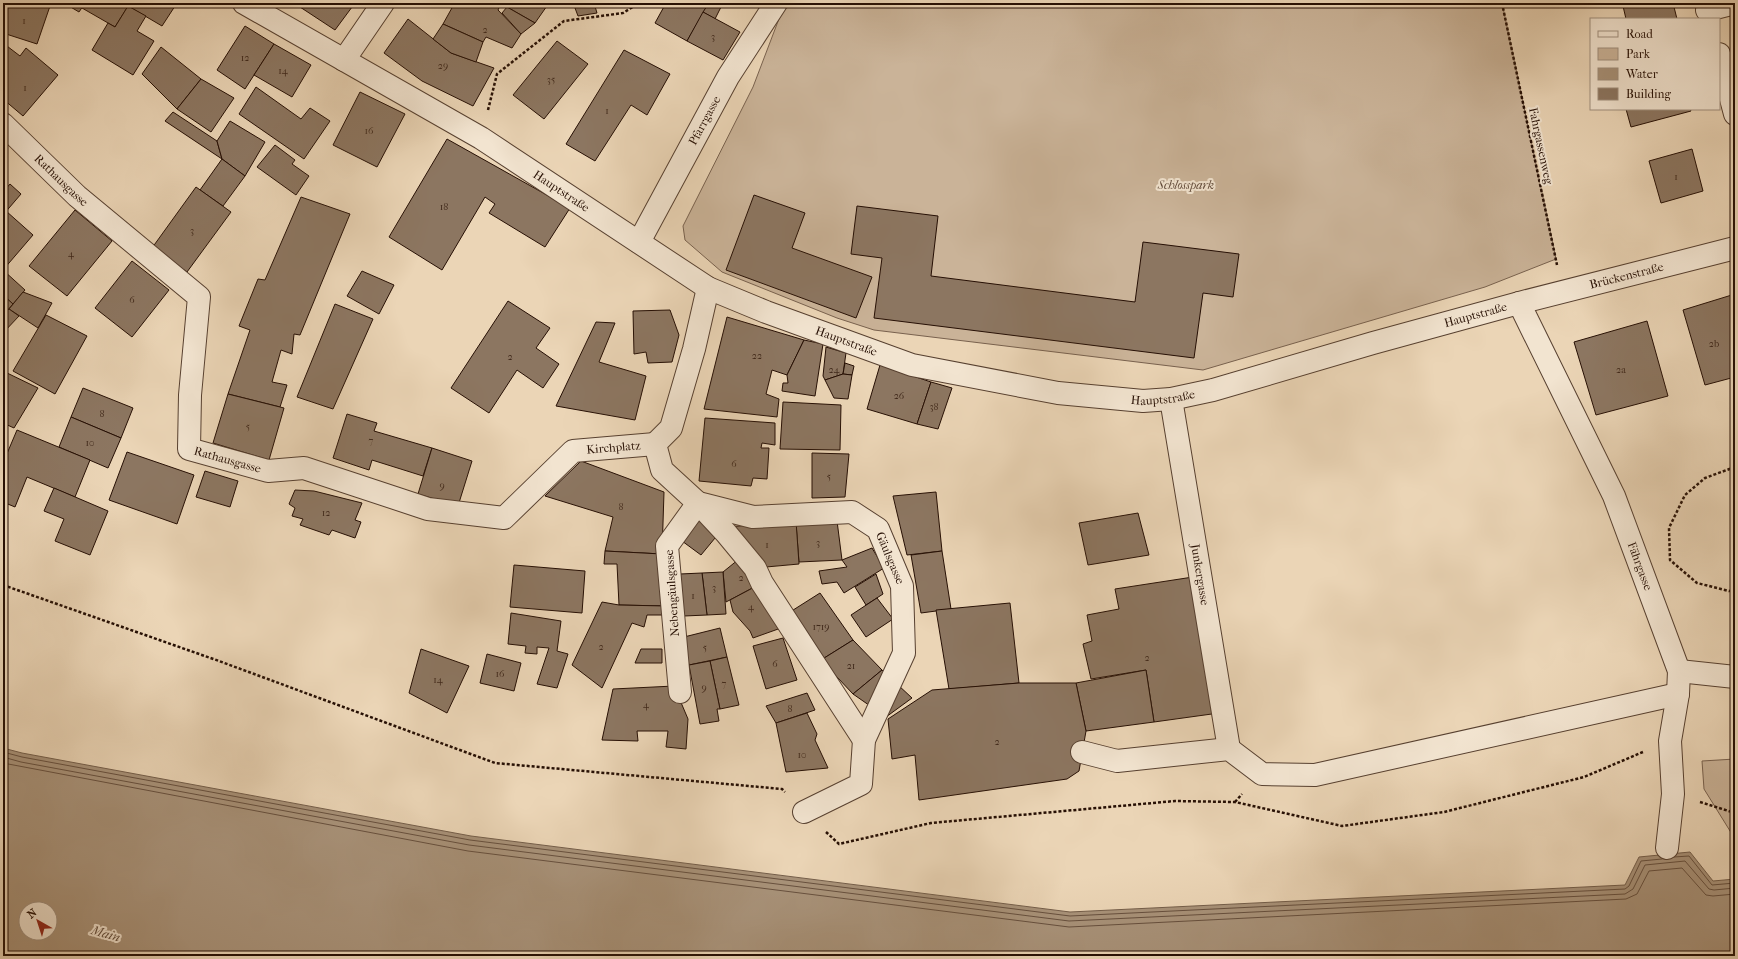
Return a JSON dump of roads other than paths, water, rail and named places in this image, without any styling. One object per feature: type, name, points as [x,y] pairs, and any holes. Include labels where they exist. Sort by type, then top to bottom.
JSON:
[{"type":"street","name":"Hauptstraße","points":[[244,3],[481,138],[708,288],[766,312],[912,364],[1058,393],[1143,401],[1171,399],[1213,390],[1373,343],[1519,303]]},
{"type":"street","points":[[344,60],[383,3]]},
{"type":"street","name":"Pfarrgasse","points":[[639,242],[728,77],[776,3]]},
{"type":"street","points":[[1707,11],[1735,3]]},
{"type":"street","points":[[1720,58],[1735,114]]},
{"type":"street","name":"Rathausgasse","points":[[3,124],[77,196],[198,297],[190,395],[189,449],[268,471],[304,468],[428,509],[504,518],[573,451]]},
{"type":"street","name":"Brückenstraße","points":[[1519,303],[1735,248]]},
{"type":"street","points":[[655,444],[671,428],[694,350],[708,288]]},
{"type":"street","name":"Fährgasse","points":[[1519,303],[1614,496],[1679,671],[1678,694],[1670,741],[1673,794],[1667,848]]},
{"type":"street","name":"Junkergasse","points":[[1171,399],[1229,749]]},
{"type":"street","name":"Kirchplatz","points":[[573,451],[655,444]]},
{"type":"street","name":"Gäulsgasse","points":[[655,444],[662,470],[698,502],[755,568],[762,583],[864,740]]},
{"type":"street","name":"Gäulsgasse","points":[[698,502],[753,517],[852,512],[878,529],[902,586],[904,653],[864,740],[861,784],[804,812]]},
{"type":"street","name":"Nebengäulsgasse","points":[[680,692],[667,546],[698,502]]},
{"type":"street","points":[[1679,671],[1735,677]]},
{"type":"street","points":[[1082,752],[1117,761],[1229,749],[1262,774],[1315,775],[1678,694]]},
{"type":"water","name":"Main","points":[[3,748],[22,753],[471,836],[1070,912],[1625,885],[1639,857],[1690,852],[1713,881],[1735,879],[1735,956],[3,956]]},
{"type":"park label","name":"Schlosspark","points":[[1186,185]]}]
